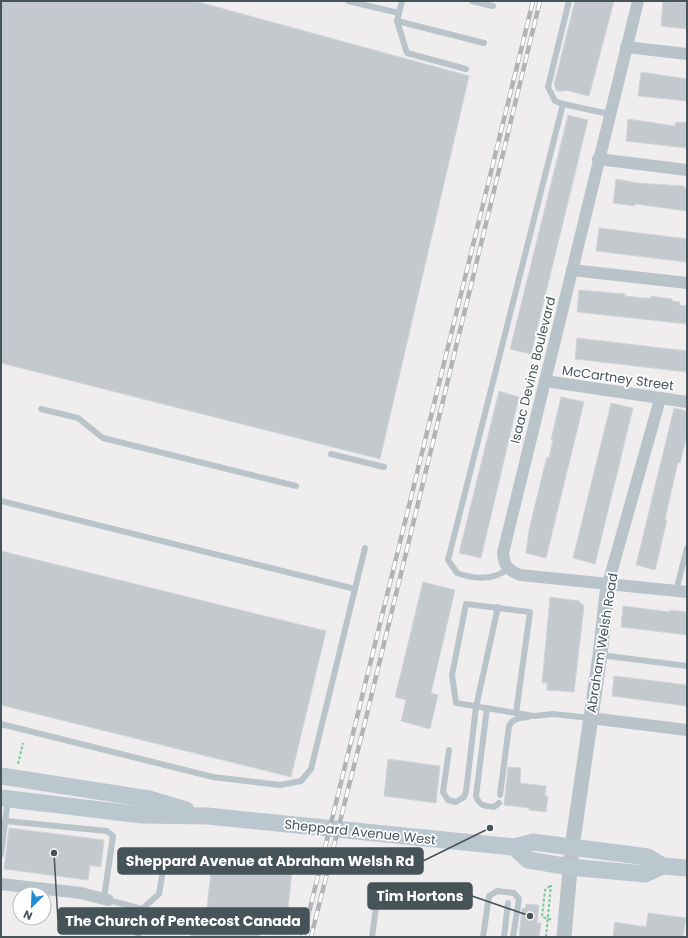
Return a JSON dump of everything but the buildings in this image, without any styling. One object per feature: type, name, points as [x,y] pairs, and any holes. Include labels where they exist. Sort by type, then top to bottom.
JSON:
[{"type":"main road","name":"Sheppard Avenue West","points":[[1,776],[149,800],[207,816]]},
{"type":"main road","name":"Sheppard Avenue West","points":[[5,799],[142,815],[207,816],[514,848],[533,842],[648,857],[663,866],[687,868]]},
{"type":"main road","name":"Sheppard Avenue West","points":[[514,848],[528,860],[570,867],[645,874],[663,866]]},
{"type":"street","name":"Isaac Devins Boulevard","points":[[508,568],[504,562],[503,553],[609,114],[638,1]]},
{"type":"street","points":[[626,47],[687,54]]},
{"type":"street","points":[[598,159],[687,170]]},
{"type":"street","points":[[572,270],[687,283]]},
{"type":"street","name":"McCartney Street","points":[[545,381],[687,402]]},
{"type":"street","name":"Abraham Welsh Road","points":[[564,937],[572,847],[600,655],[608,584],[660,399]]},
{"type":"street","points":[[508,568],[520,575],[682,592]]},
{"type":"street","points":[[590,718],[687,730]]},
{"type":"street","points":[[1,884],[81,893],[106,899]]},
{"type":"lane","points":[[348,1],[399,13]]},
{"type":"lane","points":[[402,1],[397,21],[407,53],[466,68]]},
{"type":"lane","points":[[472,1],[493,6]]},
{"type":"lane","points":[[569,1],[548,87],[555,101],[609,114]]},
{"type":"lane","points":[[397,21],[484,43]]},
{"type":"lane","points":[[508,568],[502,574],[493,577],[473,578],[457,573],[448,560],[563,104]]},
{"type":"lane","points":[[41,409],[78,418],[103,438],[296,486]]},
{"type":"lane","points":[[331,454],[384,467]]},
{"type":"lane","points":[[1,501],[355,588]]},
{"type":"lane","points":[[1,724],[213,776],[280,785],[301,781],[311,769],[365,548]]},
{"type":"lane","points":[[682,592],[687,548]]},
{"type":"lane","points":[[516,713],[530,612],[466,604],[452,675],[452,686],[456,703],[476,707],[534,716]]},
{"type":"lane","points":[[449,750],[443,792],[448,800],[456,802],[461,800],[466,792],[476,707],[498,607]]},
{"type":"lane","points":[[600,655],[687,666]]},
{"type":"lane","points":[[487,708],[476,796],[477,801],[483,806],[494,807],[499,803]]},
{"type":"lane","points":[[500,795],[508,726],[511,721],[553,714],[590,718]]},
{"type":"lane","points":[[1,855],[5,820],[5,799]]},
{"type":"lane","points":[[5,820],[107,831],[113,836],[106,899],[142,909]]},
{"type":"lane","points":[[138,937],[142,909],[159,894],[166,852],[232,858]]},
{"type":"lane","points":[[483,937],[489,896],[497,891],[514,893],[519,899],[513,937]]},
{"type":"lane","points":[[372,937],[378,892]]},
{"type":"lane","points":[[504,937],[508,903]]},
{"type":"path","points":[[17,769],[23,743]]},
{"type":"path","points":[[546,937],[547,918],[551,885],[545,890],[542,917],[547,918],[554,920]]},
{"type":"railway","points":[[303,937],[533,1]]},
{"type":"railway","points":[[311,937],[365,722],[540,1]]},
{"type":"place","name":"Sheppard Avenue at Abraham Welsh Rd","points":[[490,828]]},
{"type":"place","name":"The Church of Pentecost Canada","points":[[54,853]]},
{"type":"place","name":"Tim Hortons","points":[[530,916]]}]
